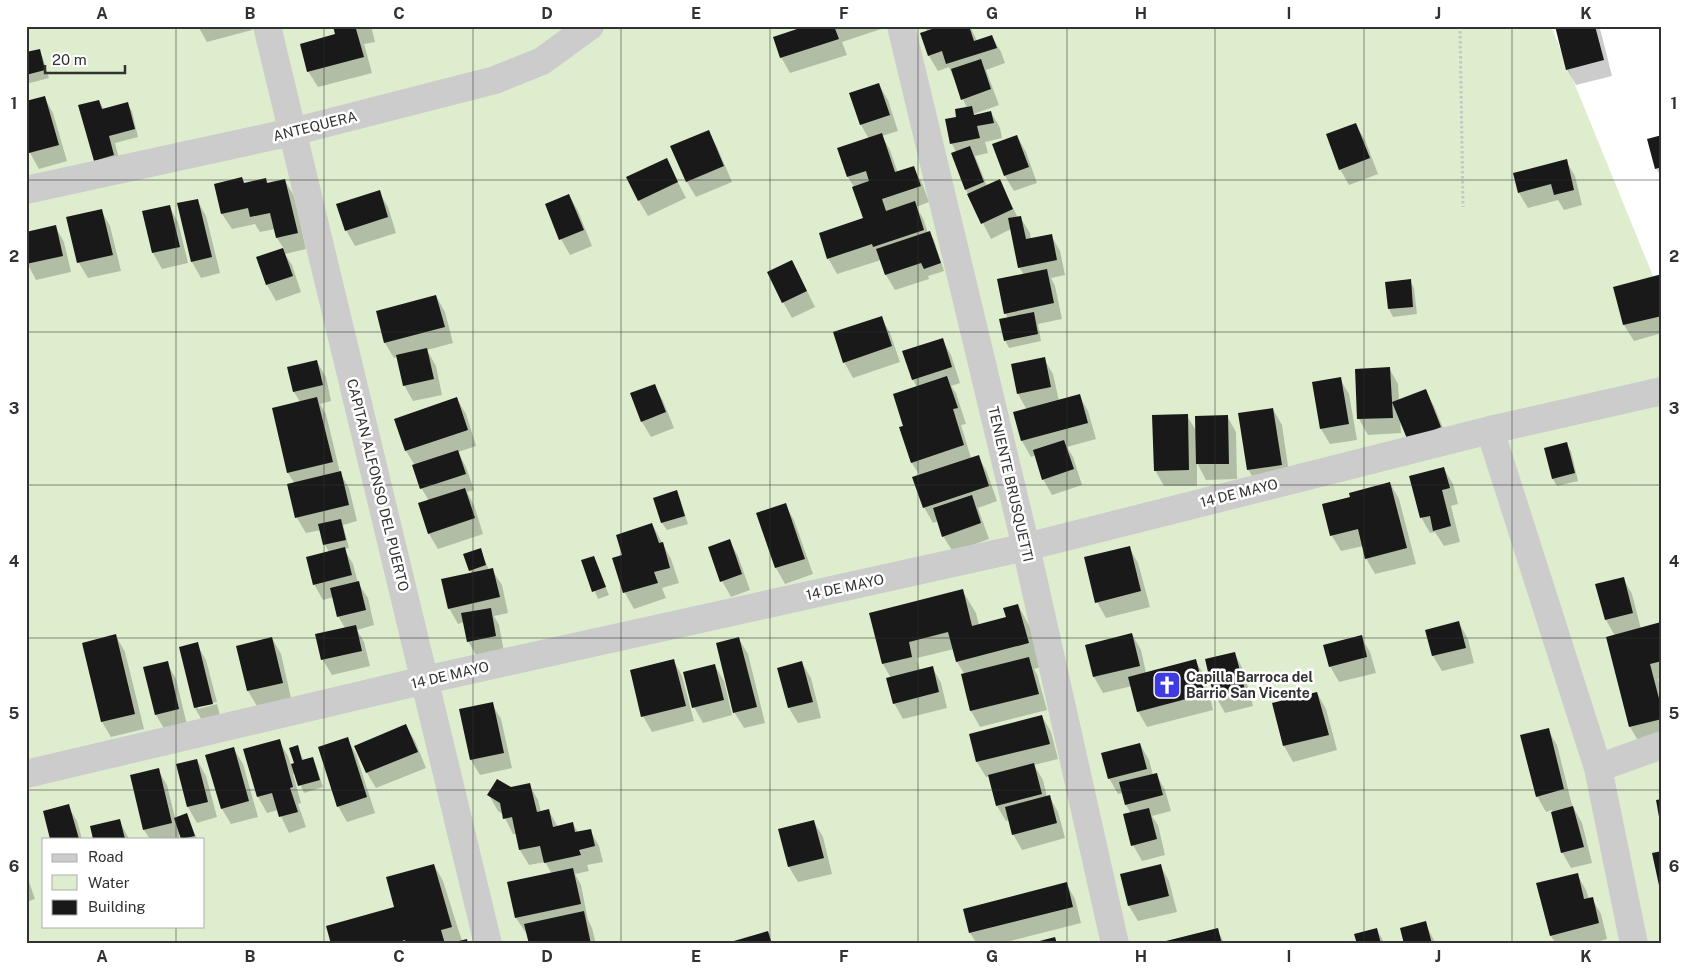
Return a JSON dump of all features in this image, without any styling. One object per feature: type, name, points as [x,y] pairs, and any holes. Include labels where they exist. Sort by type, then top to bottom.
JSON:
[{"type":"street","name":"CAPITAN ALFONSO DEL PUERTO","points":[[267,26],[488,944]]},
{"type":"street","name":"ANTEQUERA","points":[[26,190],[292,132],[495,80],[542,60],[590,26]]},
{"type":"street","name":"TENIENTE BRUSQUETTI","points":[[901,26],[1026,547],[1115,944]]},
{"type":"street","name":"14 DE MAYO","points":[[26,774],[425,680],[1026,547],[1490,430],[1662,391]]},
{"type":"street","points":[[1490,430],[1598,768],[1634,944]]},
{"type":"street","points":[[1598,768],[1662,745]]},
{"type":"path","points":[[1460,26],[1463,207]]},
{"type":"water","points":[[26,26],[1551,26],[1662,298],[1662,944],[26,944]]},
{"type":"building","points":[[333,26],[364,26],[356,29],[364,57],[307,72],[300,44],[335,34]]},
{"type":"building","points":[[806,26],[834,26],[839,39],[780,58],[773,37]]},
{"type":"building","points":[[941,26],[969,26],[974,41],[992,35],[997,48],[946,64],[942,51],[928,56],[920,33]]},
{"type":"building","points":[[1555,26],[1595,26],[1604,60],[1566,70]]},
{"type":"building","points":[[40,49],[45,70],[26,75],[26,52]]},
{"type":"building","points":[[981,59],[991,89],[961,100],[951,69]]},
{"type":"building","points":[[879,83],[890,115],[860,125],[849,93]]},
{"type":"building","points":[[45,96],[59,145],[29,153],[26,144],[26,101]]},
{"type":"building","points":[[99,100],[102,109],[128,102],[135,129],[109,136],[114,155],[94,161],[78,105]]},
{"type":"building","points":[[972,106],[974,115],[991,111],[994,123],[977,126],[980,138],[950,144],[945,119],[956,117],[955,109]]},
{"type":"building","points":[[1356,123],[1370,158],[1339,170],[1326,134]]},
{"type":"building","points":[[709,130],[724,166],[686,182],[670,146]]},
{"type":"building","points":[[882,133],[895,172],[914,166],[921,186],[882,199],[886,211],[915,201],[924,230],[873,247],[872,244],[827,259],[819,233],[863,218],[852,187],[869,181],[866,171],[847,177],[837,148]]},
{"type":"building","points":[[1017,135],[1029,167],[1004,176],[992,144]]},
{"type":"building","points":[[1662,135],[1662,167],[1655,169],[1647,139]]},
{"type":"building","points":[[970,146],[984,182],[965,190],[951,153]]},
{"type":"building","points":[[667,158],[678,182],[638,201],[626,177]]},
{"type":"building","points":[[1567,159],[1574,190],[1554,195],[1551,184],[1518,193],[1513,173]]},
{"type":"building","points":[[242,177],[244,183],[266,178],[267,183],[285,179],[298,233],[276,238],[270,213],[250,217],[248,208],[221,214],[214,184]]},
{"type":"building","points":[[1000,179],[1013,209],[981,224],[967,194]]},
{"type":"building","points":[[380,190],[388,217],[345,231],[336,204]]},
{"type":"building","points":[[569,194],[584,230],[559,240],[545,204]]},
{"type":"building","points":[[198,199],[212,257],[191,262],[177,203]]},
{"type":"building","points":[[170,205],[180,247],[152,253],[142,211]]},
{"type":"building","points":[[102,209],[113,255],[77,263],[66,217]]},
{"type":"building","points":[[1021,216],[1026,239],[1052,234],[1057,260],[1018,268],[1008,218]]},
{"type":"building","points":[[56,225],[63,256],[26,264],[26,232]]},
{"type":"building","points":[[930,231],[941,263],[924,269],[921,263],[885,275],[876,249]]},
{"type":"building","points":[[283,248],[293,276],[266,285],[256,257]]},
{"type":"building","points":[[792,260],[807,291],[782,303],[767,272]]},
{"type":"building","points":[[1047,269],[1054,303],[1004,314],[997,279]]},
{"type":"building","points":[[1662,274],[1662,316],[1623,325],[1613,287]]},
{"type":"building","points":[[1411,279],[1413,307],[1388,309],[1385,282]]},
{"type":"building","points":[[436,295],[445,327],[384,343],[376,311]]},
{"type":"building","points":[[1034,312],[1038,334],[1004,341],[999,319]]},
{"type":"building","points":[[882,316],[892,346],[843,363],[833,332]]},
{"type":"building","points":[[943,338],[952,367],[912,380],[902,351]]},
{"type":"building","points":[[427,348],[434,379],[403,386],[396,355]]},
{"type":"building","points":[[1045,357],[1051,387],[1017,394],[1011,364]]},
{"type":"building","points":[[317,360],[323,385],[293,392],[287,367]]},
{"type":"building","points":[[1390,367],[1393,418],[1357,419],[1355,369]]},
{"type":"building","points":[[947,376],[958,408],[953,409],[964,445],[911,463],[899,427],[903,426],[893,394]]},
{"type":"building","points":[[1341,377],[1349,424],[1320,429],[1312,382]]},
{"type":"building","points":[[655,384],[666,412],[641,422],[630,393]]},
{"type":"building","points":[[1426,389],[1441,427],[1408,441],[1392,402]]},
{"type":"building","points":[[1080,394],[1088,423],[1021,441],[1013,412]]},
{"type":"building","points":[[317,397],[333,462],[287,473],[272,408]]},
{"type":"building","points":[[457,397],[468,430],[405,451],[394,419]]},
{"type":"building","points":[[1273,408],[1282,465],[1247,470],[1238,413]]},
{"type":"building","points":[[1188,414],[1189,470],[1154,471],[1152,415]]},
{"type":"building","points":[[1228,415],[1229,464],[1196,464],[1195,416]]},
{"type":"building","points":[[1064,440],[1074,469],[1042,480],[1033,450]]},
{"type":"building","points":[[1567,442],[1575,473],[1552,479],[1544,448]]},
{"type":"building","points":[[458,450],[466,474],[420,489],[412,465]]},
{"type":"building","points":[[979,455],[989,486],[923,508],[912,477]]},
{"type":"building","points":[[1444,467],[1450,488],[1442,490],[1451,526],[1433,531],[1430,516],[1420,518],[1409,476]]},
{"type":"building","points":[[341,471],[349,505],[295,518],[287,484]]},
{"type":"building","points":[[1390,482],[1407,548],[1365,559],[1358,529],[1330,536],[1322,504],[1350,497],[1349,493]]},
{"type":"building","points":[[465,488],[475,518],[428,534],[418,503]]},
{"type":"building","points":[[677,490],[685,516],[661,523],[653,498]]},
{"type":"building","points":[[972,495],[981,523],[942,537],[933,508]]},
{"type":"building","points":[[786,503],[805,559],[775,568],[756,513]]},
{"type":"building","points":[[341,519],[346,540],[323,545],[318,524]]},
{"type":"building","points":[[652,523],[659,543],[663,542],[670,568],[654,572],[658,583],[623,593],[612,558],[622,555],[616,535]]},
{"type":"building","points":[[730,539],[742,574],[720,582],[708,547]]},
{"type":"building","points":[[1130,546],[1141,591],[1095,603],[1084,557]]},
{"type":"building","points":[[345,547],[352,575],[313,585],[306,557]]},
{"type":"building","points":[[481,548],[486,565],[469,571],[463,554]]},
{"type":"building","points":[[594,556],[606,587],[592,592],[581,560]]},
{"type":"building","points":[[493,568],[500,597],[448,609],[441,579]]},
{"type":"building","points":[[1624,577],[1633,613],[1605,620],[1595,584]]},
{"type":"building","points":[[359,581],[366,610],[337,617],[330,588]]},
{"type":"building","points":[[963,589],[972,626],[1006,617],[1003,608],[1018,604],[1029,643],[956,662],[948,632],[909,642],[912,657],[882,664],[869,613]]},
{"type":"building","points":[[491,608],[496,636],[467,642],[461,613]]},
{"type":"building","points":[[1459,621],[1466,648],[1432,656],[1425,630]]},
{"type":"building","points":[[1661,622],[1662,661],[1650,664],[1662,710],[1662,719],[1629,727],[1606,637]]},
{"type":"building","points":[[356,625],[362,651],[321,660],[315,634]]},
{"type":"building","points":[[1132,633],[1140,666],[1093,677],[1085,645]]},
{"type":"building","points":[[116,634],[135,714],[101,722],[82,643]]},
{"type":"building","points":[[1362,635],[1367,657],[1329,667],[1323,645]]},
{"type":"building","points":[[272,637],[283,683],[247,691],[236,646]]},
{"type":"building","points":[[739,637],[757,707],[733,713],[716,643]]},
{"type":"building","points":[[198,642],[213,704],[194,708],[179,647]]},
{"type":"building","points":[[1235,652],[1245,690],[1214,698],[1205,659]]},
{"type":"building","points":[[1029,657],[1039,694],[970,711],[961,674]]},
{"type":"building","points":[[674,659],[686,706],[641,717],[630,670]]},
{"type":"building","name":"Capilla Barroca del Barrio San Vicente","points":[[1196,659],[1205,694],[1137,712],[1128,677]]},
{"type":"building","points":[[168,661],[179,709],[155,715],[143,667]]},
{"type":"building","points":[[802,661],[813,702],[788,708],[777,668]]},
{"type":"building","points":[[715,664],[724,700],[692,708],[683,672]]},
{"type":"building","points":[[933,666],[939,692],[893,704],[886,678]]},
{"type":"building","points":[[1317,692],[1329,735],[1283,746],[1272,703]]},
{"type":"building","points":[[493,702],[504,753],[470,760],[459,709]]},
{"type":"building","points":[[1042,715],[1050,744],[976,762],[969,734]]},
{"type":"building","points":[[406,724],[418,752],[366,773],[354,746]]},
{"type":"building","points":[[1549,728],[1564,789],[1536,797],[1520,735]]},
{"type":"building","points":[[348,737],[367,797],[337,807],[318,747]]},
{"type":"building","points":[[280,739],[293,787],[290,788],[298,812],[279,817],[272,793],[257,797],[243,749]]},
{"type":"building","points":[[1140,743],[1147,769],[1108,779],[1101,753]]},
{"type":"building","points":[[298,745],[302,760],[313,757],[320,780],[298,786],[291,764],[294,763],[289,748]]},
{"type":"building","points":[[234,747],[249,801],[221,809],[205,755]]},
{"type":"building","points":[[197,759],[208,802],[187,807],[176,764]]},
{"type":"building","points":[[1034,763],[1042,794],[996,806],[988,775]]},
{"type":"building","points":[[159,768],[172,823],[143,830],[130,775]]},
{"type":"building","points":[[1157,773],[1163,795],[1125,805],[1119,782]]},
{"type":"building","points":[[497,779],[511,787],[530,783],[537,812],[549,809],[553,827],[573,822],[575,832],[591,829],[595,846],[579,850],[581,855],[544,863],[540,846],[519,850],[512,817],[503,819],[500,803],[487,795]]},
{"type":"building","points":[[1050,795],[1057,823],[1012,835],[1005,807]]},
{"type":"building","points":[[1662,799],[1662,828],[1661,828],[1656,800]]},
{"type":"building","points":[[69,804],[79,838],[50,838],[43,811]]},
{"type":"building","points":[[1573,806],[1584,847],[1561,853],[1551,812]]},
{"type":"building","points":[[1149,808],[1157,839],[1131,846],[1123,814]]},
{"type":"building","points":[[187,813],[195,836],[181,838],[174,818]]},
{"type":"building","points":[[120,819],[125,838],[93,838],[90,826]]},
{"type":"building","points":[[814,820],[824,858],[788,867],[778,829]]},
{"type":"building","points":[[1662,851],[1662,890],[1660,890],[1652,853]]},
{"type":"building","points":[[434,864],[452,927],[441,930],[445,944],[406,944],[405,940],[393,944],[331,944],[326,926],[394,907],[386,877]]},
{"type":"building","points":[[1161,864],[1169,896],[1128,906],[1120,874]]},
{"type":"building","points":[[573,868],[581,904],[515,918],[507,882]]},
{"type":"building","points":[[1578,873],[1584,899],[1593,897],[1599,923],[1550,936],[1536,883]]},
{"type":"building","points":[[1067,882],[1073,907],[969,933],[963,909]]},
{"type":"building","points":[[584,911],[591,944],[529,944],[524,924]]},
{"type":"building","points":[[1426,921],[1432,944],[1404,944],[1400,928]]},
{"type":"building","points":[[1218,928],[1222,944],[1166,944],[1166,941]]},
{"type":"building","points":[[1377,928],[1381,944],[1357,944],[1354,934]]},
{"type":"building","points":[[768,931],[772,944],[727,944],[727,943]]},
{"type":"building","points":[[1055,937],[1057,944],[1032,944],[1032,943]]},
{"type":"building","points":[[467,939],[468,944],[451,944],[451,943]]},
{"type":"place","name":"Capilla Barroca del Barrio San Vicente","points":[[1167,685]]}]
